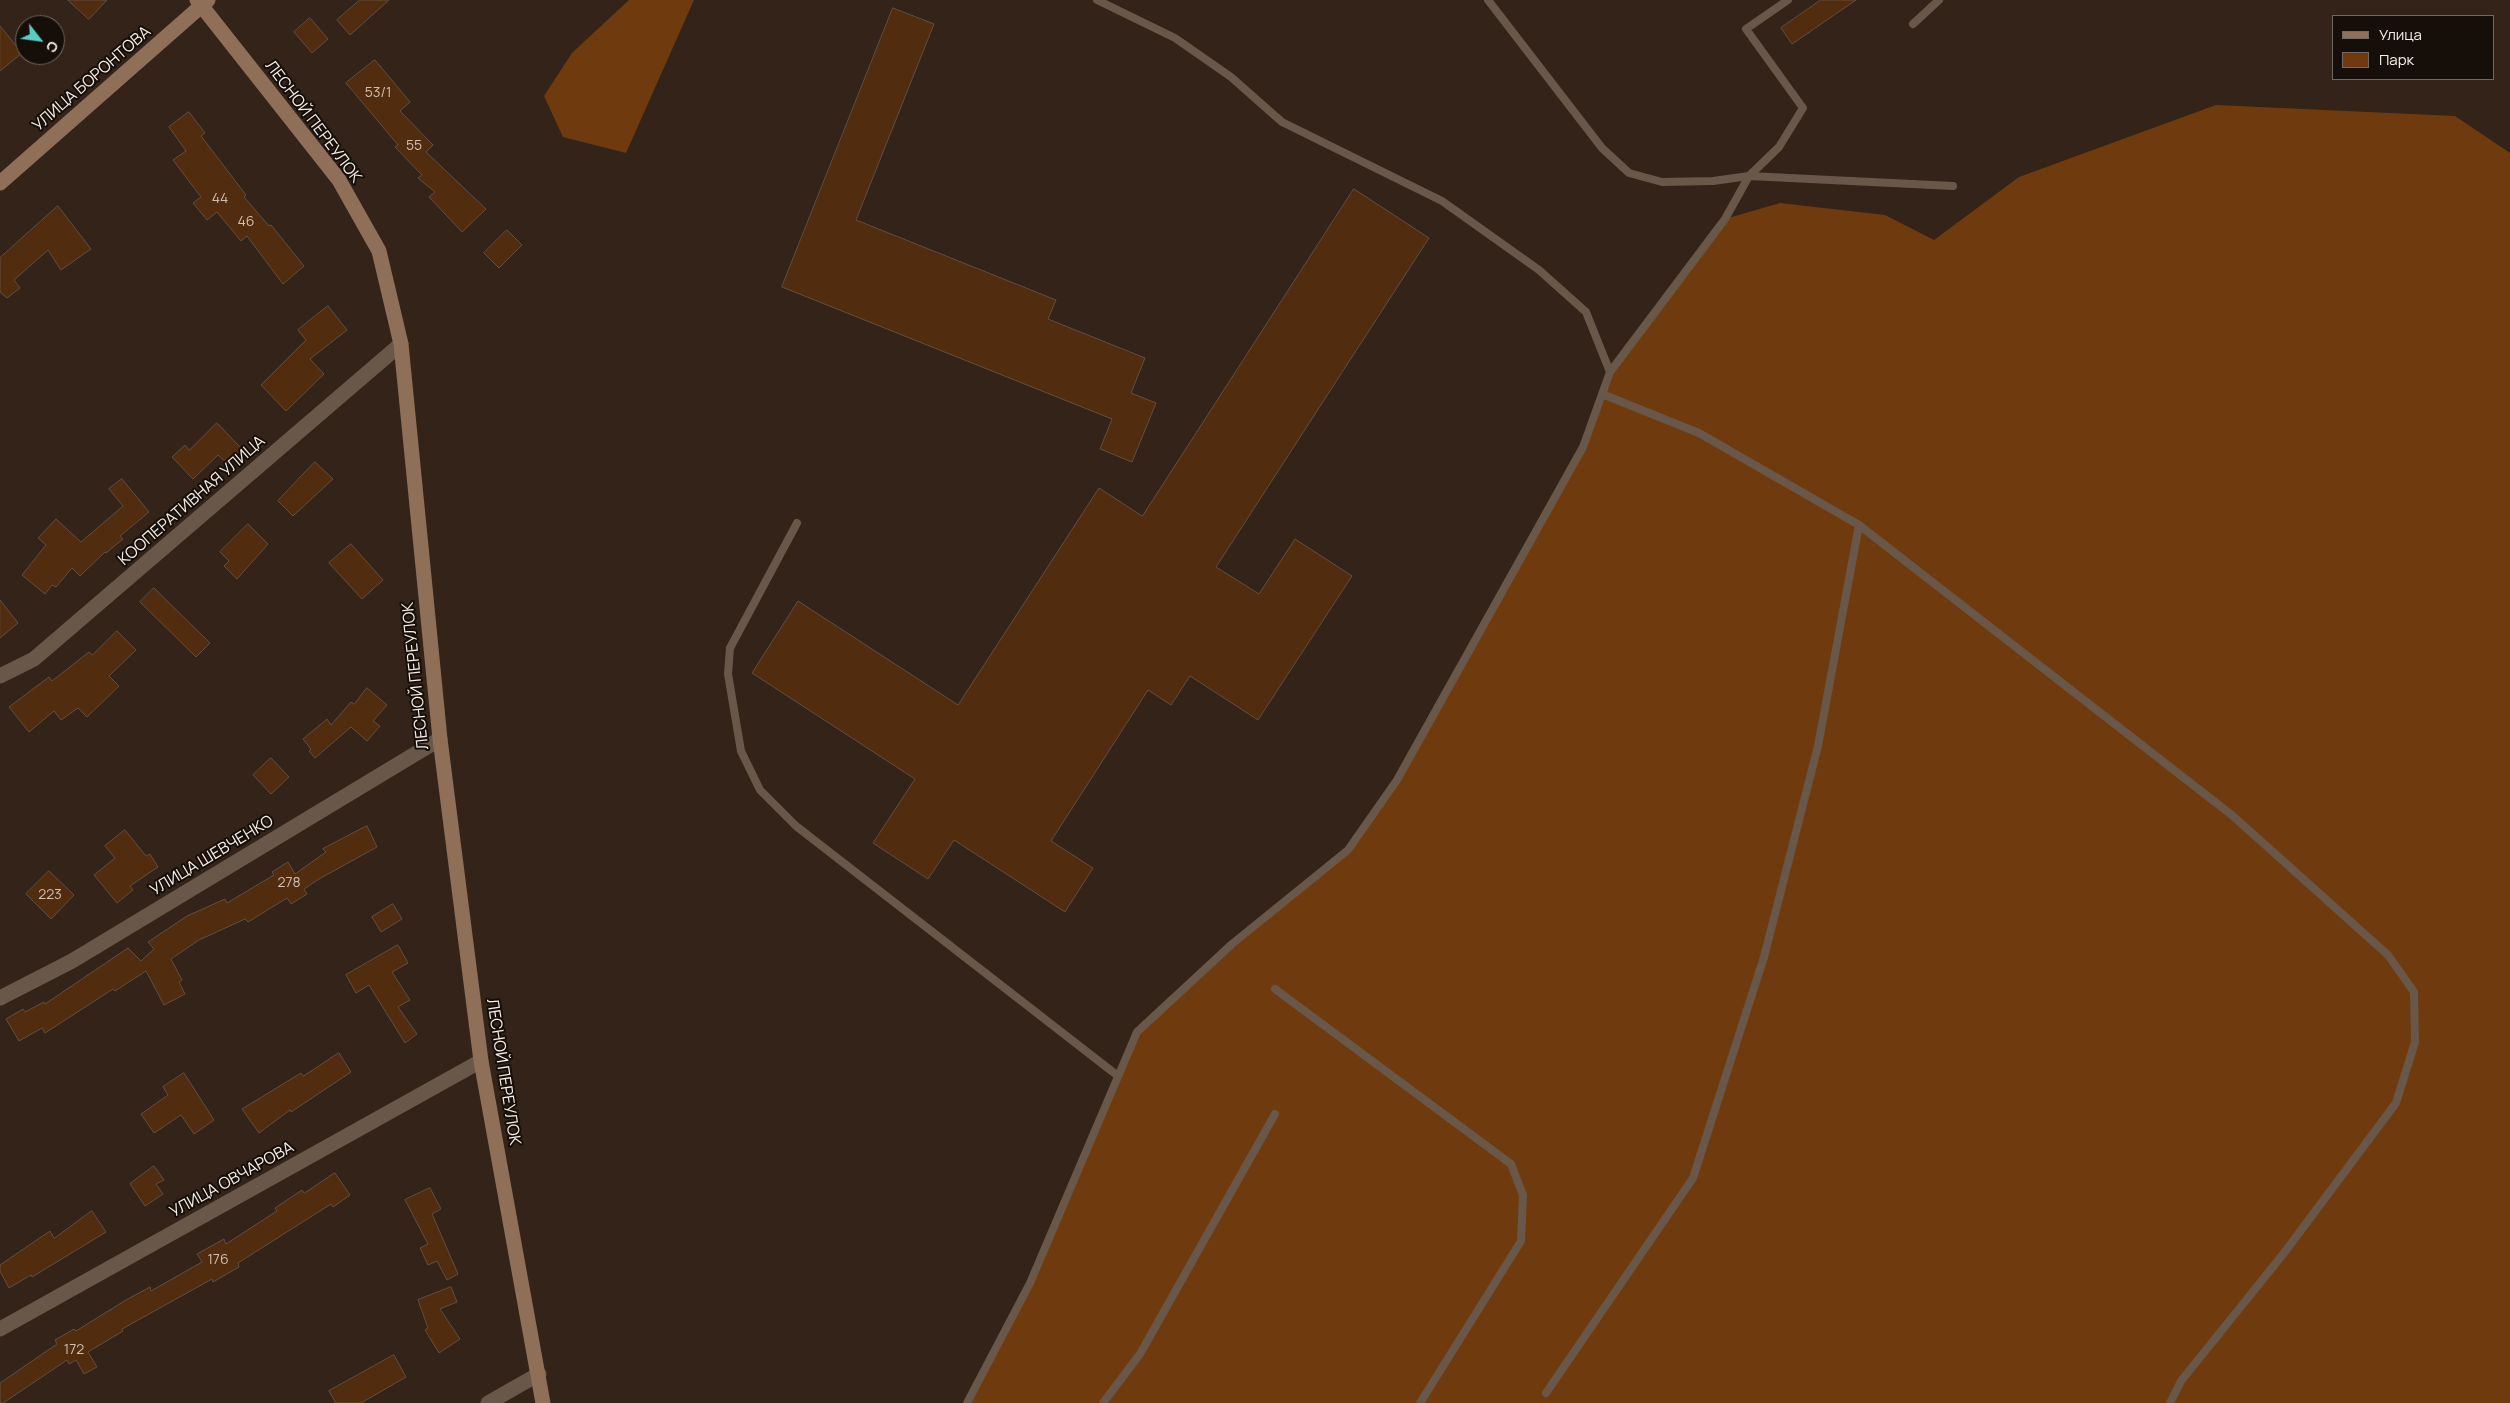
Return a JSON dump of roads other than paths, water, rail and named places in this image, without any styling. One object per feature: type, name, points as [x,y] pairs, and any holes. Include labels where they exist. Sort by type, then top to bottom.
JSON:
[{"type":"main road","name":"УЛИЦА БОРОНТОВА","points":[[0,183],[202,2]]},
{"type":"main road","name":"ЛЕСНОЙ ПЕРЕУЛОК","points":[[202,2],[339,180],[379,252],[401,344],[440,739],[481,1061],[543,1403]]},
{"type":"street","name":"КООПЕРАТИВНАЯ УЛИЦА","points":[[0,676],[34,659],[401,344]]},
{"type":"street","name":"УЛИЦА ШЕВЧЕНКО","points":[[0,998],[72,961],[440,739]]},
{"type":"street","name":"УЛИЦА ОВЧАРОВА","points":[[0,1329],[481,1061]]},
{"type":"street","points":[[488,1403],[539,1374]]},
{"type":"lane","points":[[1097,0],[1175,38],[1231,76],[1282,122],[1442,201],[1539,270],[1586,312],[1610,372]]},
{"type":"lane","points":[[1488,0],[1602,148],[1629,173],[1662,182],[1713,181],[1749,176],[1953,186]]},
{"type":"lane","points":[[967,1403],[1030,1282],[1137,1032],[1232,944],[1348,850],[1397,780],[1582,447],[1610,372],[1725,219],[1749,176],[1779,147],[1803,108],[1746,29],[1788,0]]},
{"type":"lane","points":[[1913,24],[1939,0]]},
{"type":"lane","points":[[1602,394],[1699,433],[1859,525],[2234,816],[2388,955],[2414,992],[2415,1042],[2396,1103],[2284,1253],[2181,1380],[2170,1403]]},
{"type":"lane","points":[[797,523],[730,648],[728,674],[741,751],[760,790],[796,826],[1118,1076]]},
{"type":"lane","points":[[1546,1394],[1693,1178],[1764,956],[1815,756],[1859,525]]},
{"type":"lane","points":[[1275,989],[1511,1164],[1524,1195],[1520,1240],[1420,1403]]},
{"type":"lane","points":[[1103,1403],[1140,1354],[1276,1114]]}]
